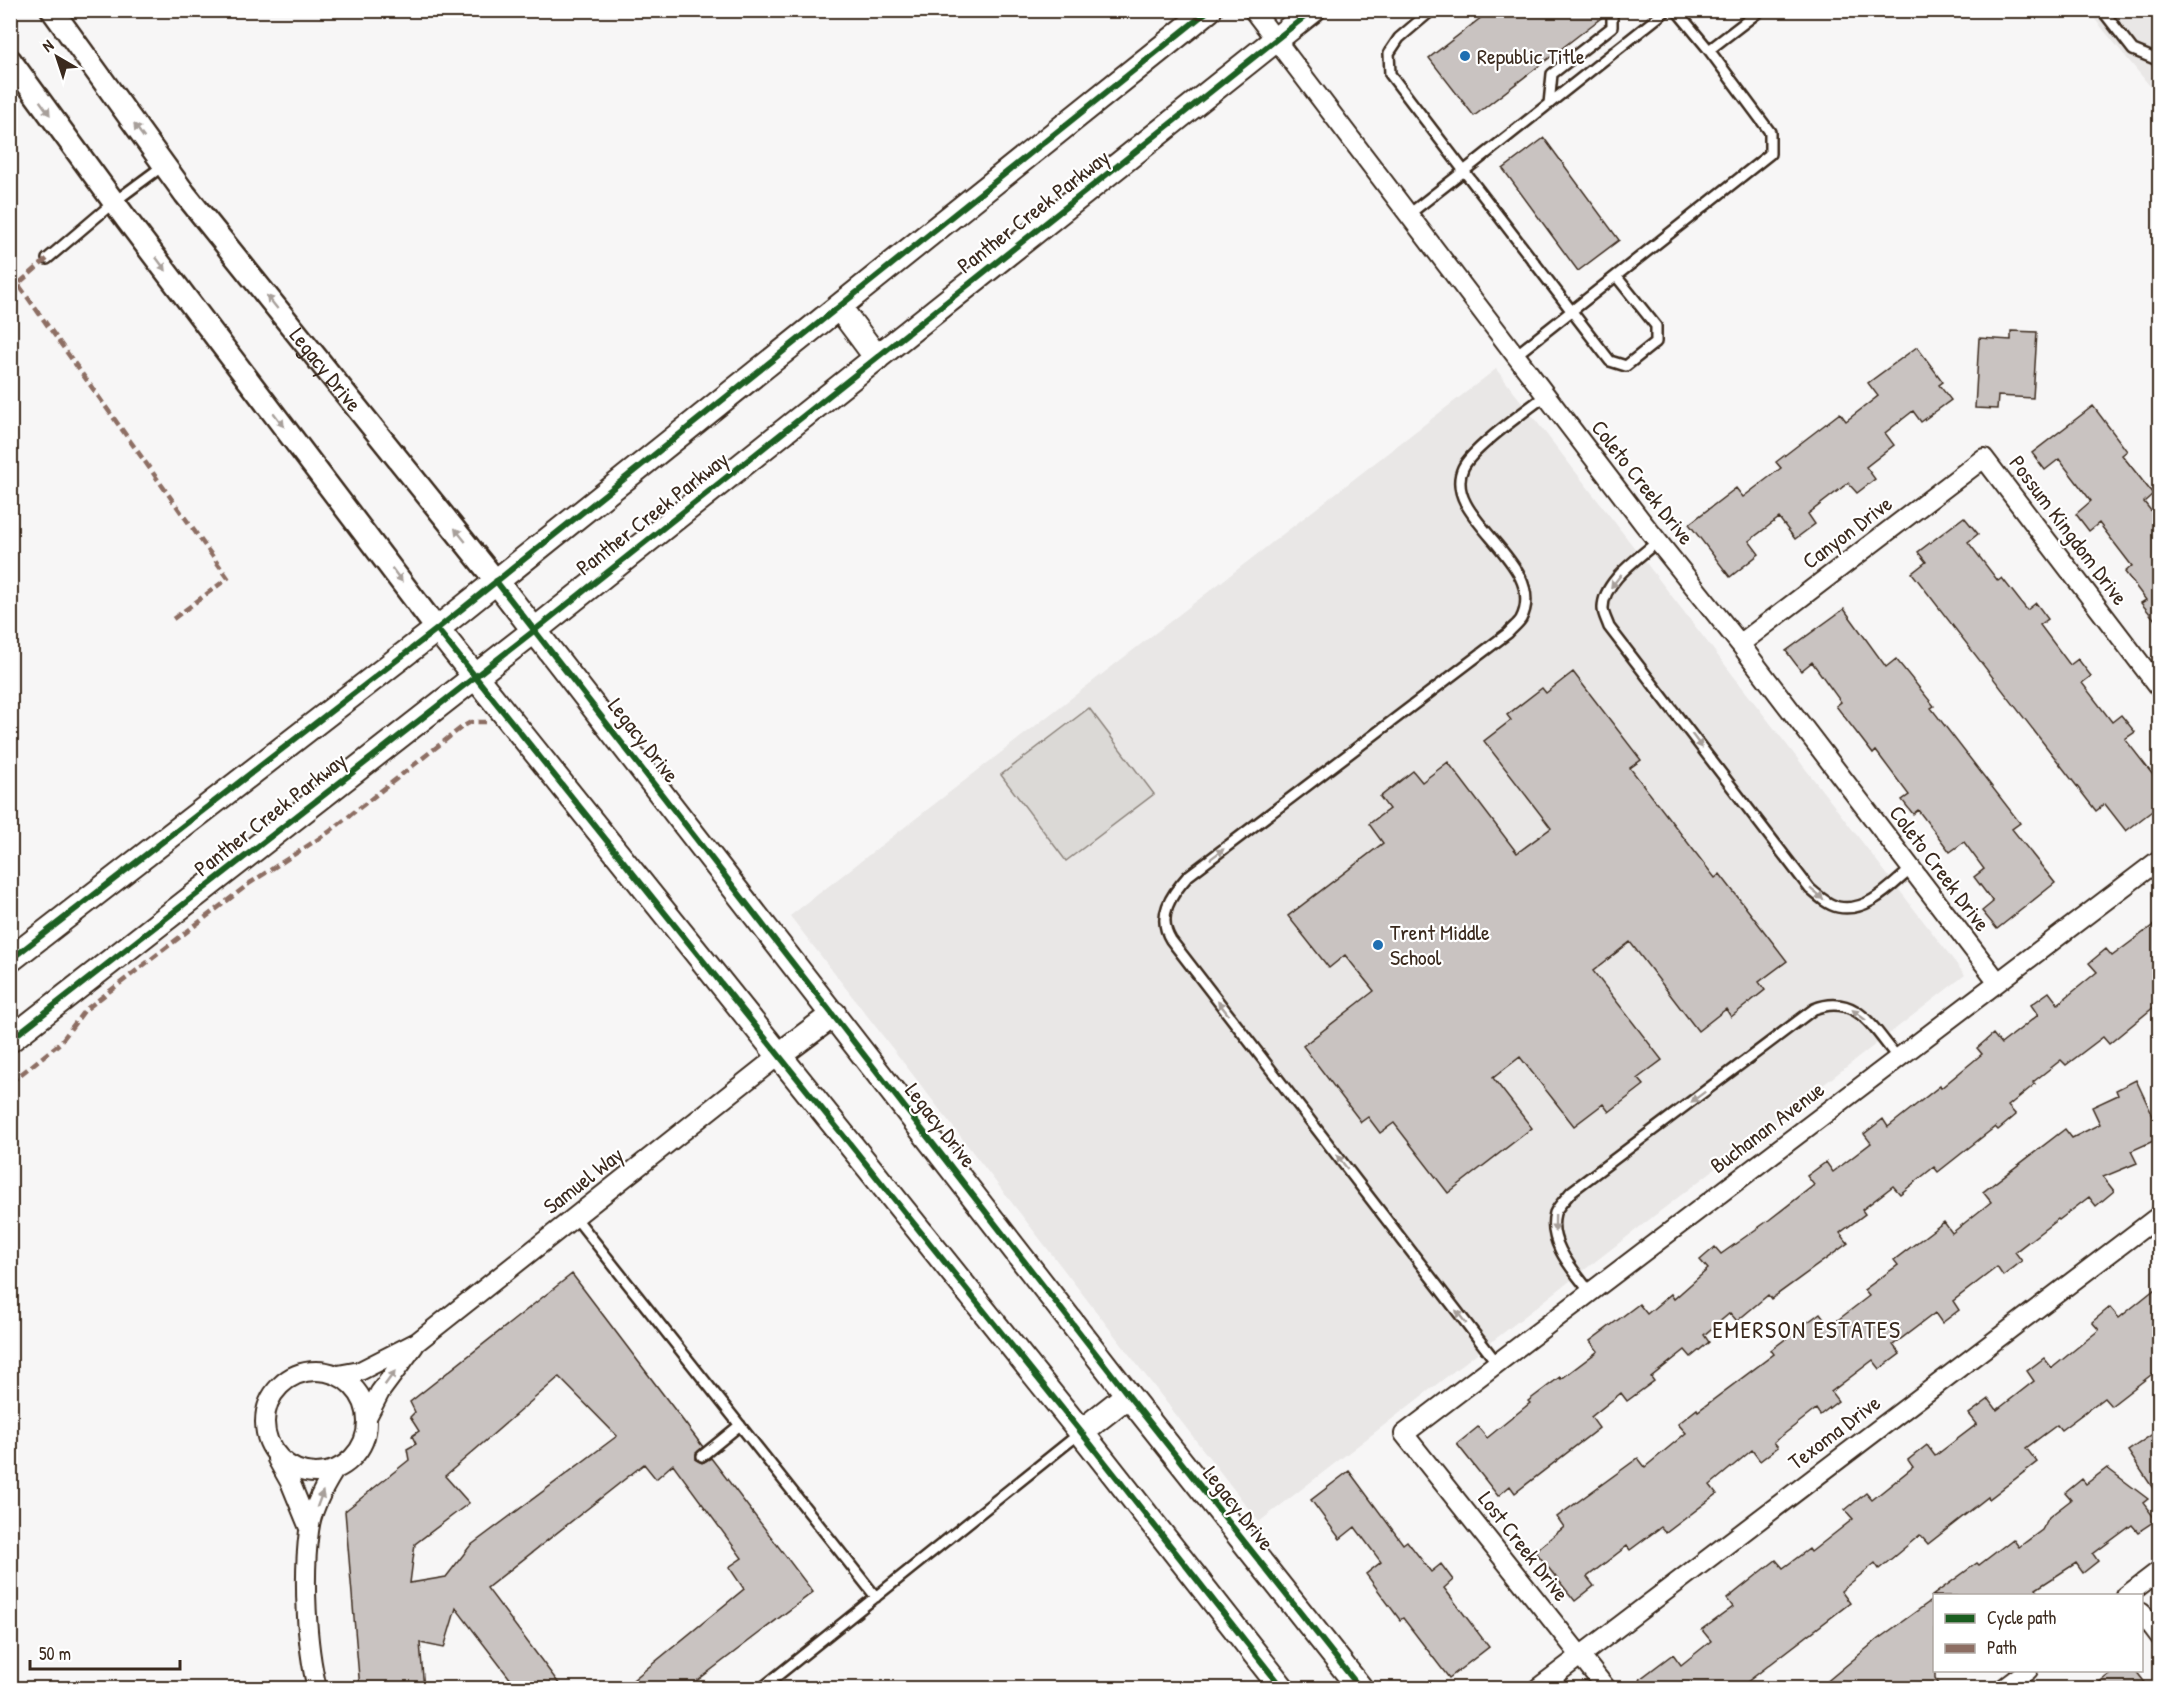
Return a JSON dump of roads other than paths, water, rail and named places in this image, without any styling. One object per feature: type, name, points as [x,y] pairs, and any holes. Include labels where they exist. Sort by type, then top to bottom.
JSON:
[{"type":"main road","name":"Panther Creek Parkway","points":[[10,960],[437,628],[1209,10]]},
{"type":"main road","name":"Panther Creek Parkway","points":[[11,1038],[535,630],[1313,10]]},
{"type":"main road","points":[[839,307],[878,357]]},
{"type":"main road","name":"Legacy Drive","points":[[496,581],[1128,1395],[1360,1689]]},
{"type":"main road","points":[[437,628],[1081,1432],[1282,1689]]},
{"type":"main road","points":[[778,1056],[834,1014]]},
{"type":"main road","points":[[1081,1432],[1128,1395]]},
{"type":"street","name":"Legacy Drive","points":[[52,10],[184,194],[496,581]]},
{"type":"street","name":"Coleto Creek Drive","points":[[1253,10],[1998,982]]},
{"type":"street","points":[[10,60],[114,202],[437,628]]},
{"type":"street","name":"Canyon Drive","points":[[1740,644],[1984,458]]},
{"type":"street","name":"Possum Kingdom Drive","points":[[1984,458],[2160,689]]},
{"type":"street","name":"Buchanan Avenue","points":[[1404,1434],[2160,859]]},
{"type":"street","name":"Samuel Way","points":[[338,1375],[360,1371],[417,1342],[778,1056]]},
{"type":"street","name":"Texoma Drive","points":[[1538,1689],[2160,1215]]},
{"type":"street","name":"Samuel Way","points":[[367,1417],[380,1392],[417,1342]]},
{"type":"street","points":[[274,1453],[286,1465],[301,1472],[318,1474],[334,1471],[349,1462],[360,1449],[366,1434],[367,1417],[363,1400],[353,1386],[338,1375],[322,1371],[305,1372],[289,1378],[276,1389],[267,1404],[264,1421],[266,1437],[274,1453],[291,1484],[309,1528]]},
{"type":"street","name":"Lost Creek Drive","points":[[1404,1434],[1606,1689]]},
{"type":"street","points":[[317,1689],[310,1660],[307,1578],[309,1528],[325,1486],[334,1471]]},
{"type":"street","points":[[2128,1594],[2160,1570]]},
{"type":"street","points":[[2143,1615],[2160,1637]]},
{"type":"street","points":[[2004,1689],[2027,1672]]},
{"type":"lane","points":[[1432,10],[1399,38],[1389,53],[1390,74],[1610,361],[1626,366],[1656,342],[1656,326],[1616,276]]},
{"type":"lane","points":[[1549,104],[1551,74],[1612,27],[1612,10]]},
{"type":"lane","points":[[1408,215],[1667,10]]},
{"type":"lane","points":[[1516,355],[1770,154],[1770,132],[1710,50],[1676,10]]},
{"type":"lane","points":[[1710,50],[1761,10]]},
{"type":"lane","points":[[2102,10],[2133,50],[2160,61]]},
{"type":"lane","points":[[47,259],[114,202],[164,165]]},
{"type":"lane","points":[[1497,1363],[1171,940],[1166,932],[1164,919],[1166,906],[1188,876],[1509,633],[1521,619],[1525,600],[1522,582],[1513,566],[1461,495],[1460,483],[1462,470],[1472,454],[1546,395]]},
{"type":"lane","points":[[1658,541],[1616,578],[1605,597],[1603,610],[1609,627],[1810,890],[1836,907],[1852,908],[1870,902],[1911,869]]},
{"type":"lane","points":[[1590,1292],[1563,1256],[1554,1231],[1556,1212],[1572,1191],[1821,1006],[1846,1005],[1861,1013],[1898,1058]]},
{"type":"lane","points":[[575,1217],[876,1597]]},
{"type":"lane","points":[[702,1456],[740,1425]]},
{"type":"lane","points":[[762,1689],[1081,1432]]},
{"type":"place","name":"Republic Title","points":[[1465,56]]},
{"type":"place","name":"Trent Middle School","points":[[1378,945]]},
{"type":"district","name":"EMERSON ESTATES","points":[[1807,1330]]}]
